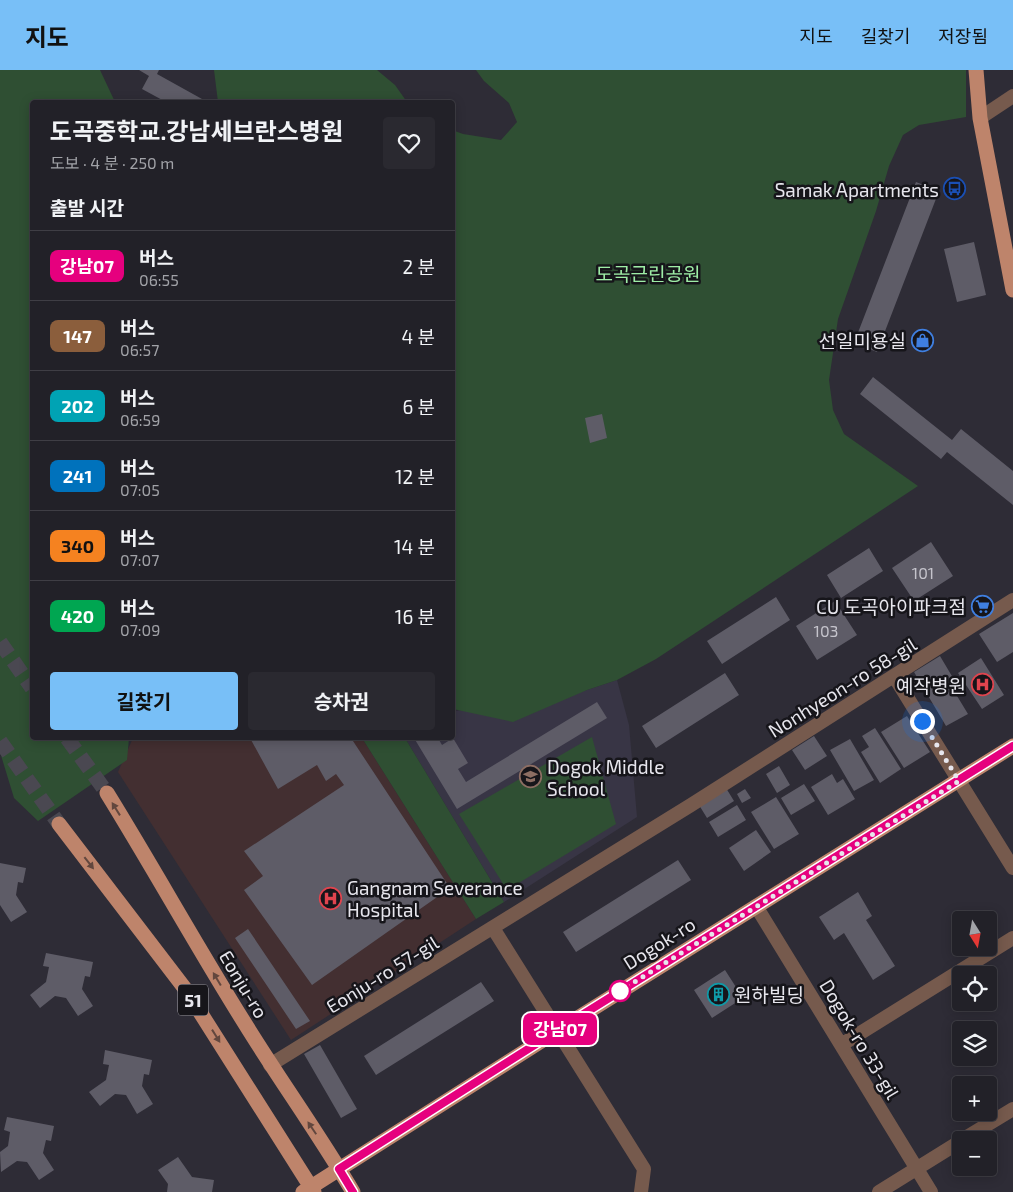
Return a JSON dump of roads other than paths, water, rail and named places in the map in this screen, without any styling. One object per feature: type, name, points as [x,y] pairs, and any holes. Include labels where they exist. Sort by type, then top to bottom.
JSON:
[{"type":"main road","points":[[976,70],[980,118],[1013,290]]},
{"type":"main road","name":"Dogok-ro","points":[[309,1190],[557,1031],[1013,746]]},
{"type":"main road","name":"Eonju-ro","points":[[107,794],[150,862],[214,974],[270,1065],[353,1192]]},
{"type":"main road","name":"51","points":[[59,824],[186,990],[309,1190]]},
{"type":"street","points":[[980,118],[1013,96]]},
{"type":"street","name":"Nonhyeon-ro 58-gil","points":[[691,805],[1013,600]]},
{"type":"street","points":[[894,676],[1013,868]]},
{"type":"street","name":"Eonju-ro 57-gil","points":[[270,1065],[691,805]]},
{"type":"street","name":"Dogok-ro 33-gil","points":[[756,906],[931,1192]]},
{"type":"street","points":[[493,928],[644,1169],[641,1192]]},
{"type":"street","points":[[841,1045],[1013,938]]},
{"type":"street","points":[[977,1131],[1013,1110]]},
{"type":"street","points":[[879,1192],[952,1146]]},
{"type":"tunnel","points":[[0,642],[30,685]]},
{"type":"tunnel","points":[[68,740],[107,793]]},
{"type":"tunnel","points":[[0,741],[59,824]]},
{"type":"place","name":"Samak Apartments","points":[[955,189]]},
{"type":"place","name":"선일미용실","points":[[922,340]]},
{"type":"place","name":"CU 도곡아이파크점","points":[[982,606]]},
{"type":"place","name":"예작병원","points":[[982,685]]},
{"type":"place","name":"Dogok Middle School","points":[[531,777]]},
{"type":"place","name":"Gangnam Severance Hospital","points":[[331,898]]},
{"type":"place","name":"원하빌딩","points":[[718,994]]},
{"type":"park label","name":"도곡근린공원","points":[[648,273]]}]
